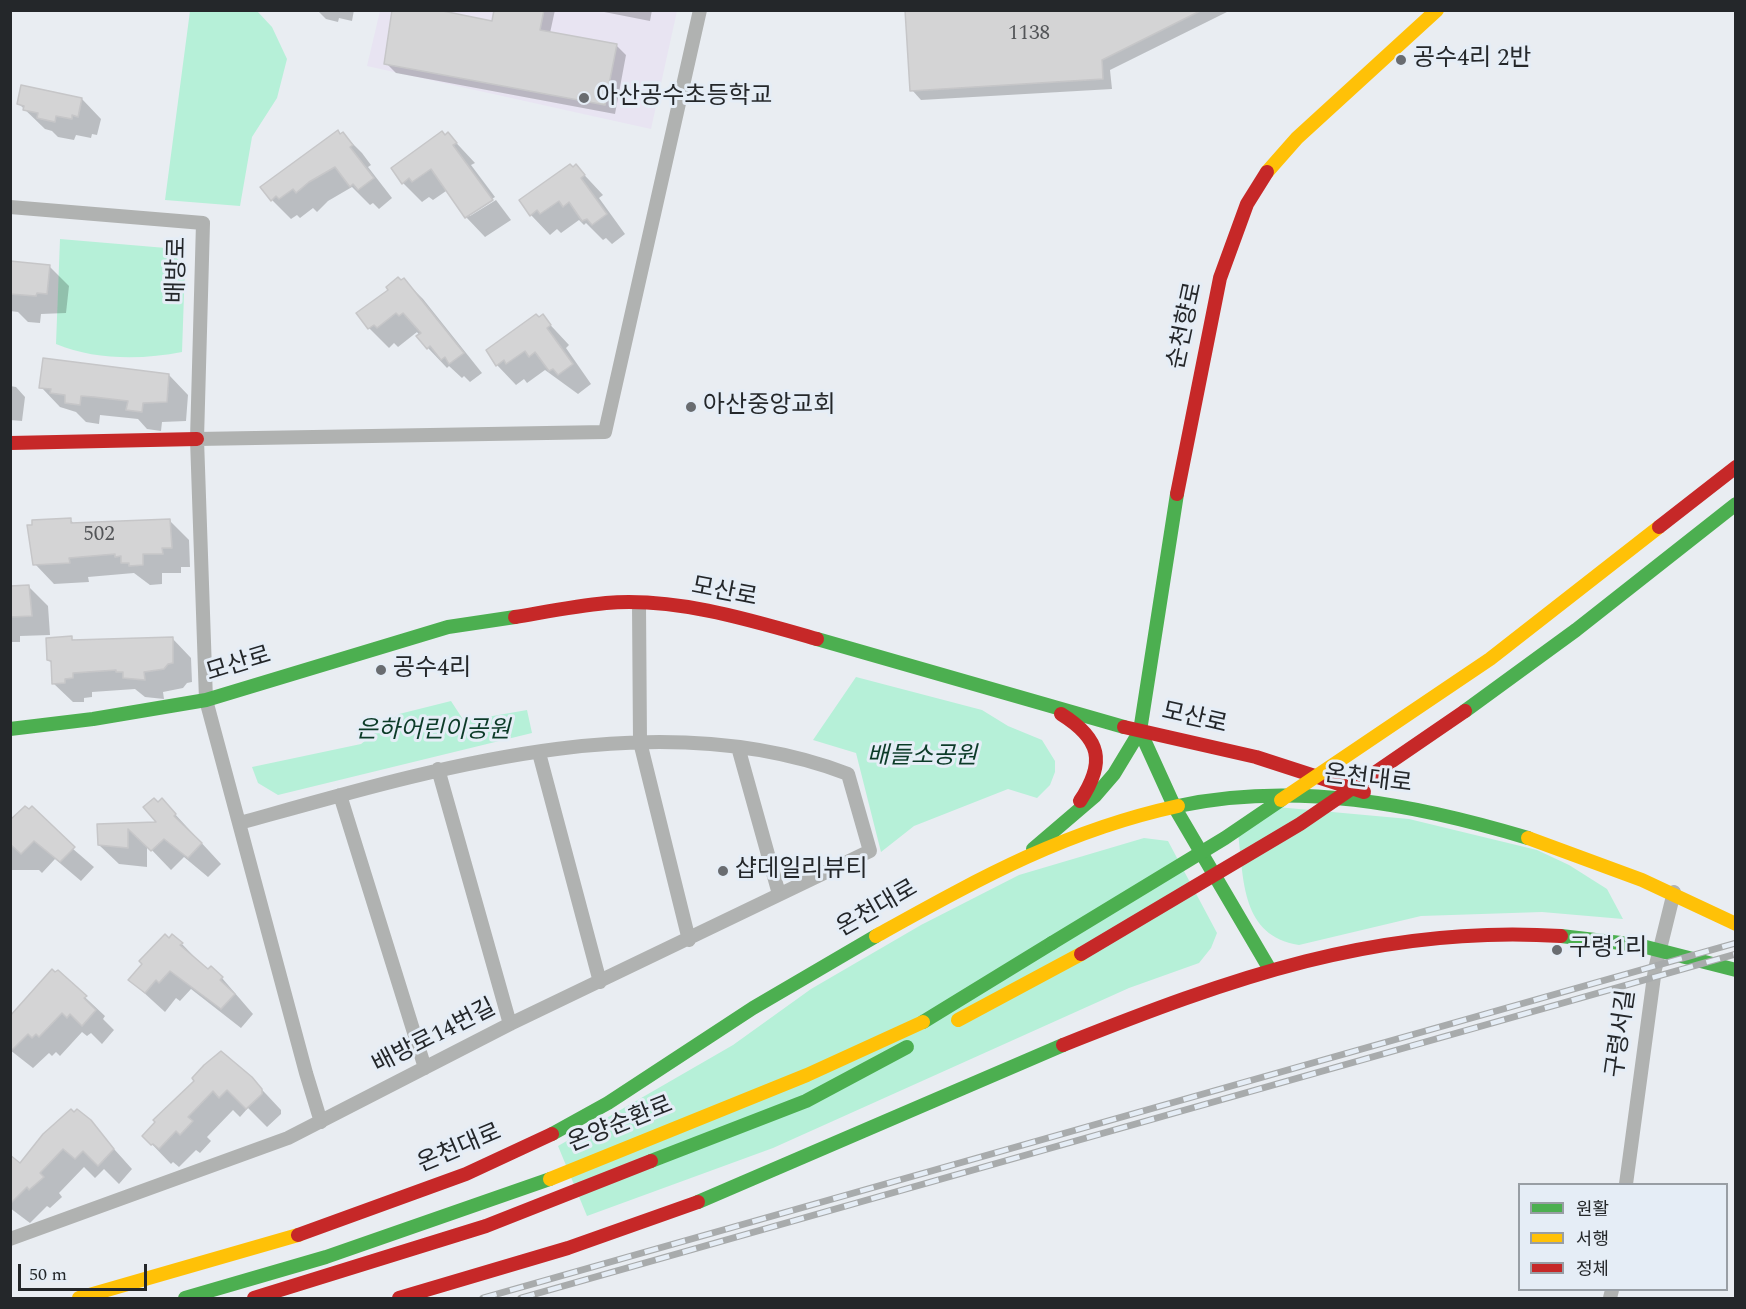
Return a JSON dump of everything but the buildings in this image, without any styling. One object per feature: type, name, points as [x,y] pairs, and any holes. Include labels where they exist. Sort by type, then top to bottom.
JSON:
[{"type":"main road","name":"순천향로","points":[[1140,731],[1182,464],[1205,345],[1220,278],[1232,238],[1247,204],[1267,172],[1297,138],[1437,10]]},
{"type":"main road","points":[[10,443],[197,439]]},
{"type":"main road","name":"온양순환로","points":[[185,1299],[326,1257],[518,1192],[807,1075],[926,1021],[1225,838],[1490,659],[1736,467]]},
{"type":"main road","points":[[944,1027],[1081,954],[1298,825],[1410,750],[1631,588],[1736,504]]},
{"type":"main road","name":"모산로","points":[[10,729],[93,719],[206,700],[448,627],[607,603],[715,613],[775,627],[1140,731],[1256,757],[1418,809]]},
{"type":"main road","points":[[1042,704],[1073,720],[1095,741],[1098,757],[1095,774],[1084,796],[1066,819]]},
{"type":"main road","points":[[1140,731],[1175,808],[1269,969]]},
{"type":"main road","points":[[1024,856],[1095,796],[1114,774],[1140,731]]},
{"type":"main road","name":"온천대로","points":[[79,1299],[215,1261],[362,1214],[501,1159],[588,1115],[762,1003],[970,883],[1024,856],[1125,819],[1228,797],[1264,795],[1312,796],[1418,809],[1580,854],[1674,892],[1736,924]]},
{"type":"main road","points":[[399,1299],[528,1262],[734,1188],[1047,1049],[1269,969],[1374,945],[1472,936],[1526,934],[1568,936],[1658,949],[1736,970]]},
{"type":"main road","name":"온양순환로","points":[[254,1299],[486,1226],[806,1101],[922,1039]]},
{"type":"street","points":[[321,1122],[206,700],[197,439],[605,432],[700,10]]},
{"type":"street","name":"배방로","points":[[10,207],[202,223],[197,439]]},
{"type":"street","points":[[639,605],[640,742],[689,940]]},
{"type":"street","points":[[240,823],[438,769],[539,753],[640,742],[738,747],[779,894]]},
{"type":"street","name":"배방로14번길","points":[[10,1239],[288,1138],[510,1024],[689,940],[870,851],[848,774],[812,761],[738,747]]},
{"type":"street","points":[[539,753],[600,982]]},
{"type":"street","points":[[438,769],[510,1024]]},
{"type":"street","points":[[340,795],[424,1068]]},
{"type":"street","name":"구령서길","points":[[1626,1183],[1658,949],[1674,892]]},
{"type":"shaded area","name":"아산공수초등학교","points":[[380,11],[677,11],[651,129],[367,66]]},
{"type":"green space","points":[[190,11],[257,11],[272,27],[287,59],[277,98],[252,137],[240,206],[165,200]]},
{"type":"green space","points":[[60,239],[166,248],[185,266],[182,352],[135,357],[102,356],[56,344]]},
{"type":"green space","name":"배들소공원","points":[[856,677],[982,710],[1008,726],[1042,740],[1055,761],[1055,772],[1050,785],[1037,798],[1008,789],[914,826],[881,852],[856,753],[813,740]]},
{"type":"green space","name":"은하어린이공원","points":[[451,701],[464,721],[527,710],[532,733],[278,795],[258,783],[252,767],[361,744],[399,714]]},
{"type":"green space","points":[[1266,806],[1409,819],[1537,850],[1569,865],[1607,889],[1623,919],[1542,912],[1421,916],[1299,945],[1280,940],[1266,930],[1256,918],[1249,903],[1238,833]]},
{"type":"green space","points":[[1144,838],[1168,841],[1217,933],[1211,948],[1199,963],[1129,988],[773,1148],[587,1216],[558,1146],[733,1045],[811,989],[921,925],[1019,875]]},
{"type":"railway","points":[[483,1298],[1736,943]]},
{"type":"railway","points":[[521,1298],[1736,954]]},
{"type":"traffic: fast","points":[[1033,849],[1095,796],[1114,774],[1140,731],[1177,494]]},
{"type":"traffic: fast","points":[[1465,711],[1576,630],[1736,504]]},
{"type":"traffic: fast","points":[[10,729],[93,719],[206,700],[448,627],[515,617]]},
{"type":"traffic: fast","points":[[817,639],[1124,727]]},
{"type":"traffic: fast","points":[[1140,731],[1175,808],[1269,968]]},
{"type":"traffic: fast","points":[[1178,806],[1222,799],[1266,796],[1310,796],[1355,800],[1442,815],[1528,838]]},
{"type":"traffic: fast","points":[[1052,943],[1225,838],[1281,800]]},
{"type":"traffic: fast","points":[[552,1134],[608,1103],[753,1008],[876,936]]},
{"type":"traffic: fast","points":[[1561,936],[1638,945],[1736,970]]},
{"type":"traffic: fast","points":[[923,1022],[1052,943]]},
{"type":"traffic: fast","points":[[698,1202],[1063,1045]]},
{"type":"traffic: fast","points":[[651,1161],[806,1101],[907,1047]]},
{"type":"traffic: fast","points":[[185,1298],[326,1257],[550,1179]]},
{"type":"traffic: slow","points":[[1267,172],[1297,138],[1437,10]]},
{"type":"traffic: slow","points":[[1281,800],[1490,659],[1659,527]]},
{"type":"traffic: slow","points":[[876,936],[986,877],[1059,843],[1136,816],[1178,806]]},
{"type":"traffic: slow","points":[[1528,838],[1642,880],[1736,924]]},
{"type":"traffic: slow","points":[[958,1020],[1081,954]]},
{"type":"traffic: slow","points":[[550,1179],[807,1075],[923,1022]]},
{"type":"traffic: slow","points":[[79,1298],[298,1235]]},
{"type":"traffic: jam","points":[[1177,494],[1220,278],[1247,204],[1267,172]]},
{"type":"traffic: jam","points":[[10,443],[197,439]]},
{"type":"traffic: jam","points":[[1659,527],[1736,467]]},
{"type":"traffic: jam","points":[[515,617],[606,603],[659,603],[713,612],[817,639]]},
{"type":"traffic: jam","points":[[1081,954],[1300,824],[1465,711]]},
{"type":"traffic: jam","points":[[1061,714],[1084,733],[1095,752],[1094,774],[1080,801]]},
{"type":"traffic: jam","points":[[1124,727],[1256,757],[1364,792]]},
{"type":"traffic: jam","points":[[1063,1045],[1185,998],[1306,961],[1367,948],[1430,939],[1494,935],[1561,936]]},
{"type":"traffic: jam","points":[[298,1235],[466,1174],[552,1134]]},
{"type":"traffic: jam","points":[[254,1298],[486,1226],[651,1161]]},
{"type":"traffic: jam","points":[[399,1298],[568,1248],[698,1202]]},
{"type":"place","name":"공수4리 2반","points":[[1401,60]]},
{"type":"place","name":"아산공수초등학교","points":[[584,98]]},
{"type":"place","name":"아산중앙교회","points":[[691,407]]},
{"type":"place","name":"공수4리","points":[[381,670]]},
{"type":"place","name":"샵데일리뷰티","points":[[723,871]]},
{"type":"place","name":"구령1리","points":[[1557,950]]}]
